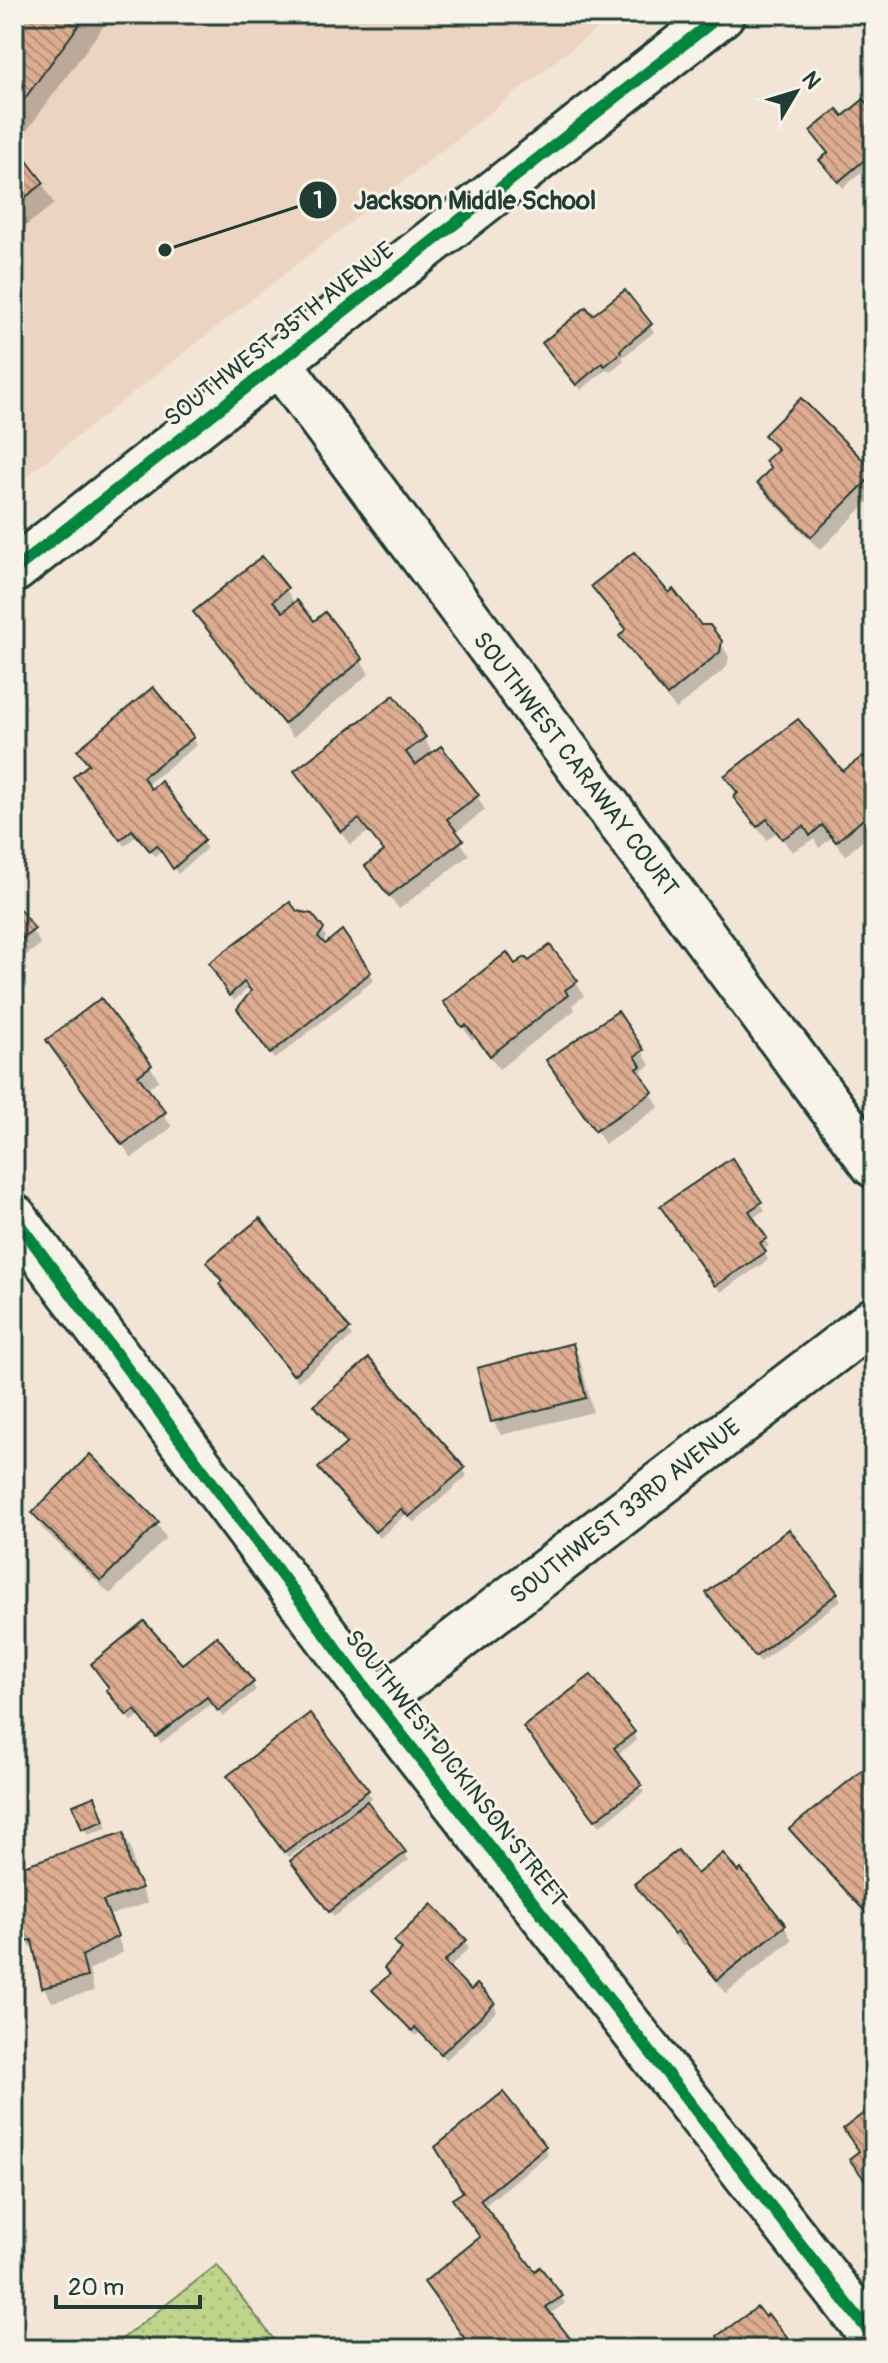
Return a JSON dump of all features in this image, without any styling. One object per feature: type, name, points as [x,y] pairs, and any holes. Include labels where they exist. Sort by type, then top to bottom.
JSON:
[{"type":"street","name":"SOUTHWEST 35TH AVENUE","points":[[14,570],[722,14]]},
{"type":"street","name":"SOUTHWEST CARAWAY COURT","points":[[279,363],[874,1165]]},
{"type":"street","name":"SOUTHWEST DICKINSON STREET","points":[[14,1217],[376,1702],[874,2338]]},
{"type":"street","name":"SOUTHWEST 33RD AVENUE","points":[[376,1702],[874,1320]]},
{"type":"shaded area","points":[[14,14],[616,14],[14,486]]},
{"type":"green space","points":[[217,2265],[281,2349],[109,2349]]},
{"type":"building","points":[[14,14],[87,14],[14,113]]},
{"type":"building","points":[[864,99],[874,111],[874,152],[838,182],[819,160],[828,153],[810,131],[837,109],[843,116]]},
{"type":"building","points":[[14,144],[44,183],[14,206]]},
{"type":"building","points":[[625,290],[652,324],[605,366],[602,363],[576,385],[542,343],[586,307],[593,315]]},
{"type":"building","points":[[801,398],[874,471],[811,537],[757,483],[771,468],[765,461],[778,449],[764,435]]},
{"type":"building","points":[[634,552],[669,593],[673,589],[701,625],[710,625],[722,641],[720,652],[667,696],[619,636],[626,629],[591,586]]},
{"type":"building","points":[[262,556],[288,588],[273,601],[283,612],[297,600],[314,621],[325,612],[363,659],[284,724],[193,612]]},
{"type":"building","points":[[153,687],[194,737],[143,777],[151,789],[161,781],[205,840],[173,869],[157,845],[150,851],[132,830],[120,840],[73,777],[89,764],[77,750]]},
{"type":"building","points":[[394,695],[426,737],[406,752],[415,765],[441,746],[479,795],[447,819],[463,840],[389,896],[365,866],[384,851],[359,819],[341,832],[294,771]]},
{"type":"building","points":[[798,719],[843,771],[863,756],[874,769],[874,810],[836,842],[822,825],[810,836],[804,826],[782,839],[767,819],[757,827],[733,797],[738,793],[724,776]]},
{"type":"building","points":[[14,902],[35,929],[14,945]]},
{"type":"building","points":[[290,902],[297,911],[312,914],[324,929],[318,937],[325,944],[342,930],[371,972],[270,1054],[237,1009],[251,991],[244,982],[229,996],[209,963]]},
{"type":"building","points":[[550,945],[578,981],[565,990],[568,995],[490,1056],[443,1002],[507,952],[515,964],[525,957],[529,961]]},
{"type":"building","points":[[101,998],[152,1065],[138,1076],[166,1112],[122,1145],[46,1040]]},
{"type":"building","points":[[618,1011],[644,1050],[635,1056],[641,1066],[637,1069],[653,1092],[595,1131],[546,1060]]},
{"type":"building","points":[[732,1158],[762,1202],[749,1211],[767,1238],[760,1243],[766,1252],[715,1286],[660,1206]]},
{"type":"building","points":[[260,1218],[350,1329],[293,1375],[219,1284],[222,1281],[206,1262]]},
{"type":"building","points":[[573,1343],[586,1398],[491,1422],[477,1368]]},
{"type":"building","points":[[369,1358],[465,1468],[409,1517],[401,1509],[375,1532],[318,1468],[347,1443],[314,1405]]},
{"type":"building","points":[[90,1454],[159,1522],[101,1581],[32,1513]]},
{"type":"building","points":[[789,1529],[838,1593],[755,1657],[706,1593]]},
{"type":"building","points":[[144,1621],[182,1664],[217,1636],[254,1682],[218,1711],[207,1697],[156,1737],[135,1710],[127,1716],[106,1690],[109,1688],[91,1664]]},
{"type":"building","points":[[591,1675],[635,1732],[614,1748],[642,1785],[595,1820],[523,1727]]},
{"type":"building","points":[[310,1713],[369,1790],[284,1852],[227,1776]]},
{"type":"building","points":[[874,1761],[874,1913],[869,1916],[789,1829]]},
{"type":"building","points":[[95,1796],[104,1821],[82,1829],[73,1805]]},
{"type":"building","points":[[367,1801],[406,1852],[329,1912],[290,1861]]},
{"type":"building","points":[[124,1832],[129,1863],[142,1888],[103,1901],[118,1936],[82,1956],[87,1977],[42,1988],[32,1940],[24,1941],[14,1919],[14,1869]]},
{"type":"building","points":[[678,1850],[697,1874],[723,1853],[738,1872],[741,1869],[786,1925],[717,1980],[677,1931],[674,1934],[634,1884]]},
{"type":"building","points":[[432,1904],[467,1940],[444,1962],[471,1990],[477,1984],[495,2003],[441,2054],[415,2027],[412,2031],[372,1990],[390,1974],[384,1968],[402,1949],[394,1941]]},
{"type":"building","points":[[503,2092],[546,2146],[480,2200],[535,2271],[540,2267],[563,2296],[546,2307],[576,2346],[573,2349],[472,2349],[424,2282],[480,2237],[452,2199],[463,2192],[435,2147]]},
{"type":"building","points":[[874,2105],[874,2192],[849,2159],[859,2151],[843,2129]]},
{"type":"building","points":[[757,2307],[765,2317],[768,2314],[796,2349],[723,2349],[717,2336]]},
{"type":"cycle path","points":[[14,570],[722,14]]},
{"type":"cycle path","points":[[14,1217],[376,1702],[874,2338]]},
{"type":"place","name":"Jackson Middle School","points":[[165,250]]}]
